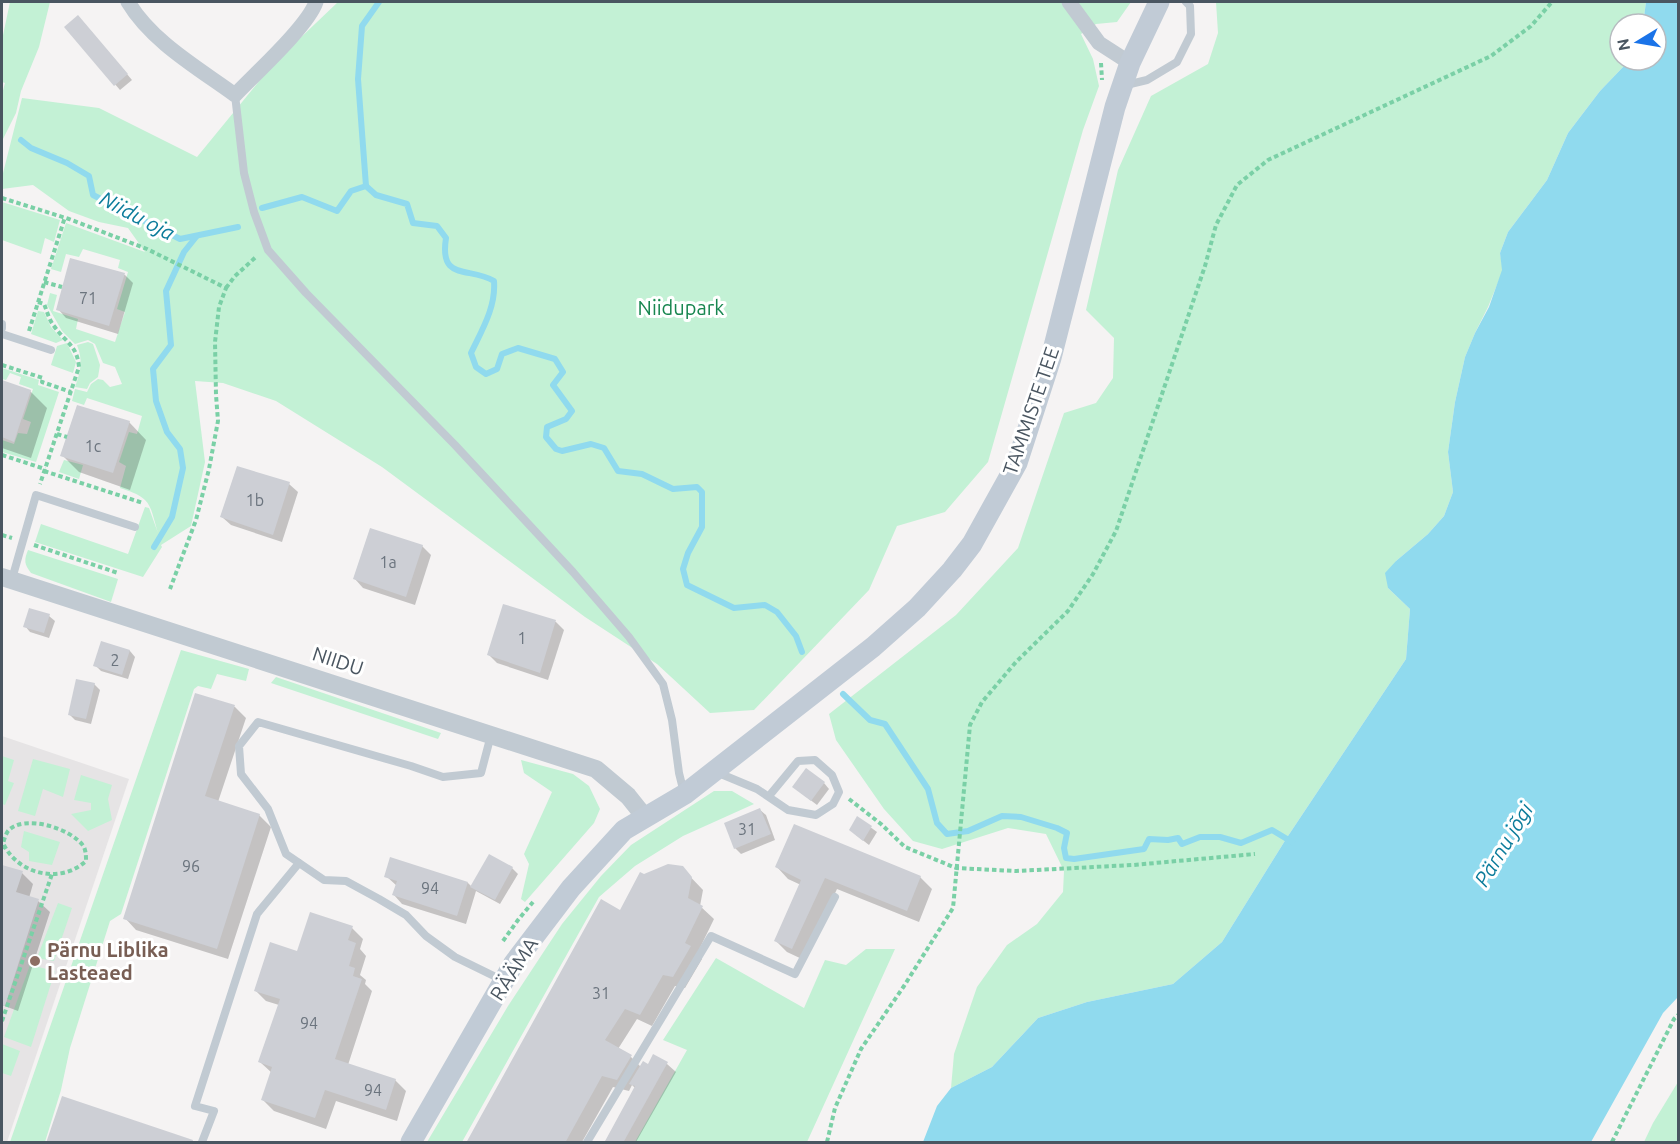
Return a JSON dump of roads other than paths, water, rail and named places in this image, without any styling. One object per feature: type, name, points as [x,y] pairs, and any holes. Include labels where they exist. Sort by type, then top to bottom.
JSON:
[{"type":"main road","name":"TAMMISTE TEE","points":[[644,816],[685,794],[715,772],[873,647],[916,608],[952,570],[972,544],[1017,463],[1051,358],[1112,86],[1130,63],[1159,2]]},
{"type":"main road","name":"RÄÄMA","points":[[411,1143],[514,963],[571,888],[624,830],[644,816]]},
{"type":"street","points":[[128,2],[139,19],[180,55],[235,95],[283,45],[314,9],[316,2]]},
{"type":"street","points":[[1069,2],[1099,43],[1130,63]]},
{"type":"street","name":"NIIDU","points":[[6,578],[596,769],[628,796],[644,816]]},
{"type":"lane","points":[[1112,86],[1147,80],[1177,62],[1191,34],[1190,6],[1186,2]]},
{"type":"lane","points":[[235,95],[244,173],[252,206],[268,250],[306,293],[455,445],[573,572],[629,637],[663,684],[685,794]]},
{"type":"lane","points":[[2,334],[51,350]]},
{"type":"lane","points":[[6,578],[23,542],[36,495],[135,527]]},
{"type":"lane","points":[[491,735],[481,773],[443,777],[258,722],[239,746],[241,774],[268,809],[286,854],[324,880],[346,881],[379,899],[406,915],[426,936],[455,957],[504,981]]},
{"type":"lane","points":[[715,772],[757,789],[788,810],[816,815],[833,804],[839,792],[832,775],[815,760],[798,761],[769,796]]},
{"type":"lane","points":[[202,1143],[214,1111],[195,1106],[257,914],[299,863]]},
{"type":"lane","points":[[587,1143],[711,936],[795,974],[835,897]]},
{"type":"water","name":"Pärnu jõgi","points":[[1646,2],[1678,2],[1678,997],[1663,1013],[1591,1142],[923,1142],[937,1106],[951,1088],[992,1067],[1038,1018],[1087,1002],[1173,984],[1222,942],[1286,839],[1406,659],[1410,609],[1388,588],[1385,573],[1428,534],[1444,516],[1453,492],[1448,452],[1455,402],[1465,357],[1489,307],[1502,270],[1500,253],[1508,232],[1547,180],[1568,133],[1600,91],[1618,72],[1668,72],[1668,12],[1645,12]]},
{"type":"waterway","points":[[366,186],[358,79],[362,26],[379,2]]},
{"type":"waterway","name":"Niidu oja","points":[[21,140],[31,148],[67,163],[89,176],[93,195],[180,239],[238,227]]},
{"type":"waterway","name":"Niidu oja","points":[[262,208],[302,197],[337,211],[351,191],[366,186],[376,195],[407,204],[413,223],[437,226],[446,238],[445,252],[447,261],[452,267],[494,281],[491,309],[471,353],[476,367],[486,374],[497,369],[502,354],[518,348],[555,359],[563,372],[553,385],[572,411],[566,419],[547,427],[546,437],[556,449],[562,451],[591,444],[604,448],[618,471],[642,474],[673,489],[697,487],[702,492],[702,527],[688,553],[683,569],[687,585],[734,608],[765,605],[777,612],[796,636],[802,652]]},
{"type":"waterway","points":[[154,547],[172,517],[183,468],[180,449],[167,432],[156,401],[153,369],[171,345],[166,291],[184,252],[196,237]]},
{"type":"waterway","name":"Niidu oja","points":[[843,694],[870,720],[885,724],[928,789],[937,823],[947,834],[968,831],[1002,816],[1021,817],[1067,833],[1064,848],[1066,858],[1074,859],[1144,849],[1149,839],[1178,838],[1182,844],[1200,837],[1220,837],[1241,843],[1272,830],[1292,842]]},
{"type":"place","name":"Pärnu Liblika Lasteaed","points":[[35,961]]},
{"type":"park label","name":"Niidupark","points":[[681,308]]}]
